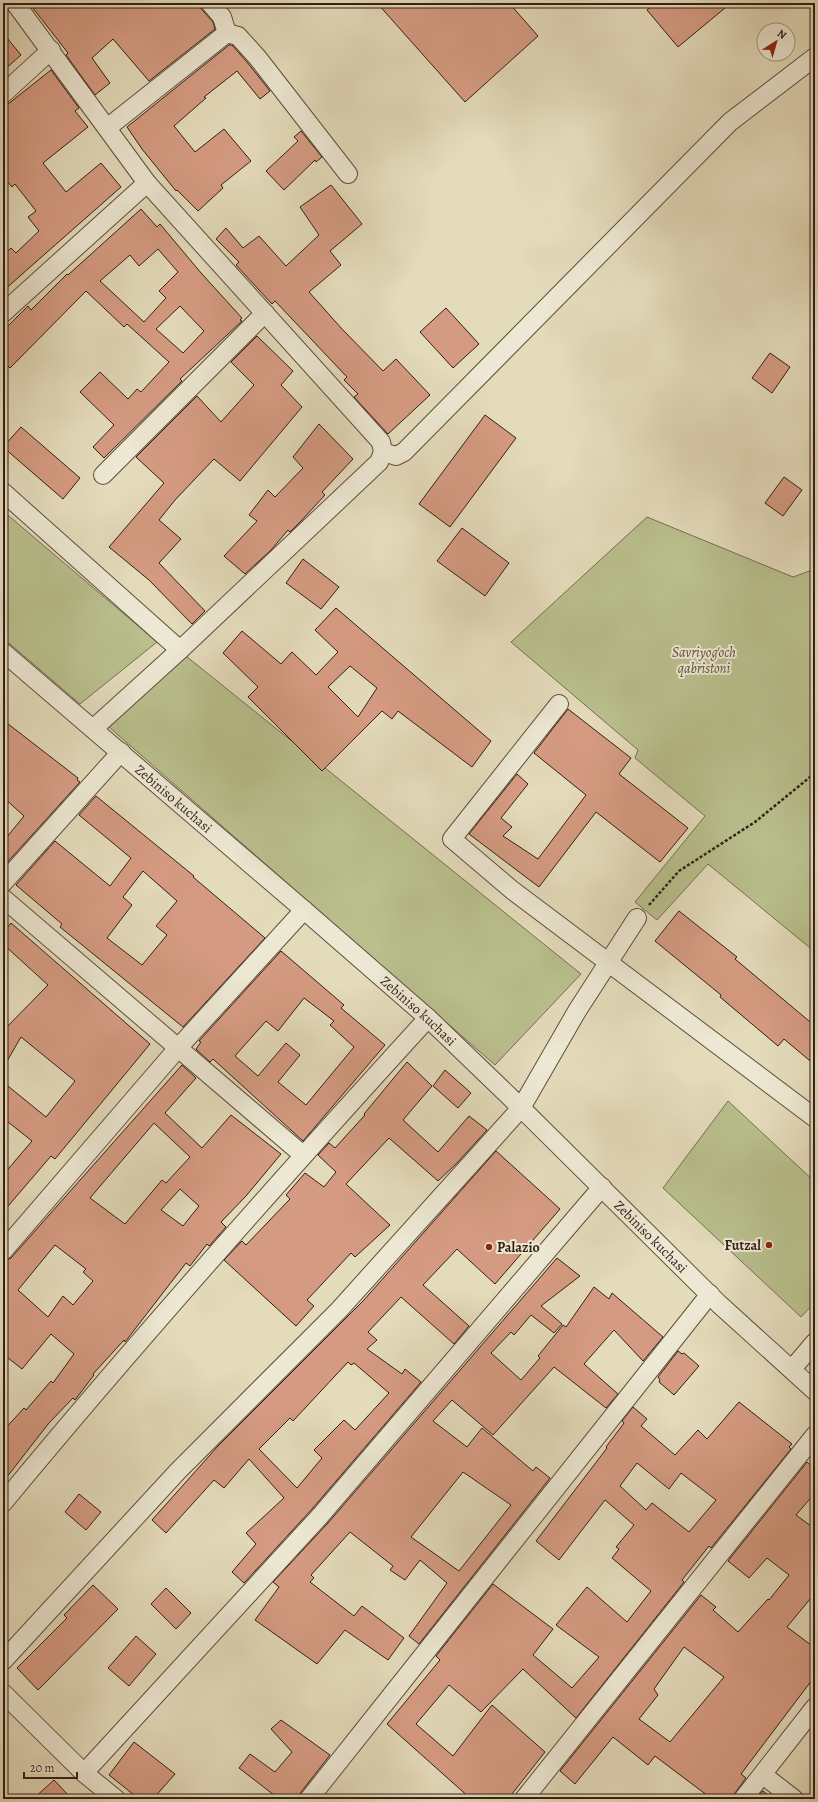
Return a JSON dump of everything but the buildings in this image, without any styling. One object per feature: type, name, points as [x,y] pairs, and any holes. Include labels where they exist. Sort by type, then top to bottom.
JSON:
[{"type":"street","points":[[15,3],[51,50],[147,183],[381,442],[383,452],[379,462],[180,650],[94,728]]},
{"type":"street","points":[[210,3],[222,17],[227,33]]},
{"type":"street","points":[[107,128],[227,33]]},
{"type":"street","points":[[227,33],[238,36],[257,57],[348,174]]},
{"type":"street","points":[[3,94],[51,50]]},
{"type":"street","points":[[383,452],[396,456],[404,452],[730,122],[815,57]]},
{"type":"street","points":[[3,313],[147,183]]},
{"type":"street","points":[[103,475],[264,313]]},
{"type":"street","points":[[3,492],[180,650]]},
{"type":"street","name":"Zebiniso kuchasi","points":[[3,652],[94,728],[428,1018],[710,1294],[815,1391]]},
{"type":"street","points":[[560,704],[452,838],[512,890],[815,1118]]},
{"type":"street","points":[[3,883],[121,752]]},
{"type":"street","points":[[3,898],[303,1155]]},
{"type":"street","points":[[3,1251],[178,1048],[304,910]]},
{"type":"street","points":[[3,1661],[178,1471],[339,1310],[521,1108],[577,1012],[637,918]]},
{"type":"street","points":[[3,1502],[73,1418],[303,1155],[428,1018]]},
{"type":"street","points":[[84,1773],[320,1516],[602,1187]]},
{"type":"street","points":[[309,1799],[710,1294]]},
{"type":"street","points":[[792,1370],[815,1342]]},
{"type":"street","points":[[524,1799],[815,1435]]},
{"type":"street","points":[[3,1693],[84,1773],[116,1799]]},
{"type":"street","points":[[743,1799],[815,1707]]},
{"type":"street","points":[[763,1775],[794,1799]]},
{"type":"path","points":[[637,918],[679,872],[755,822],[815,773]]},
{"type":"green space","points":[[3,511],[157,642],[80,704],[3,638]]},
{"type":"green space","name":"Savriyog'och qabristoni","points":[[647,517],[793,577],[815,569],[815,952],[708,864],[657,920],[635,902],[705,816],[635,758],[638,750],[511,642]]},
{"type":"green space","points":[[186,656],[581,974],[495,1065],[109,727],[177,662]]},
{"type":"green space","name":"Futzal","points":[[728,1101],[815,1182],[815,1302],[801,1317],[663,1188]]},
{"type":"place","name":"Futzal","points":[[769,1245]]},
{"type":"place","name":"Palazio","points":[[489,1247]]}]
